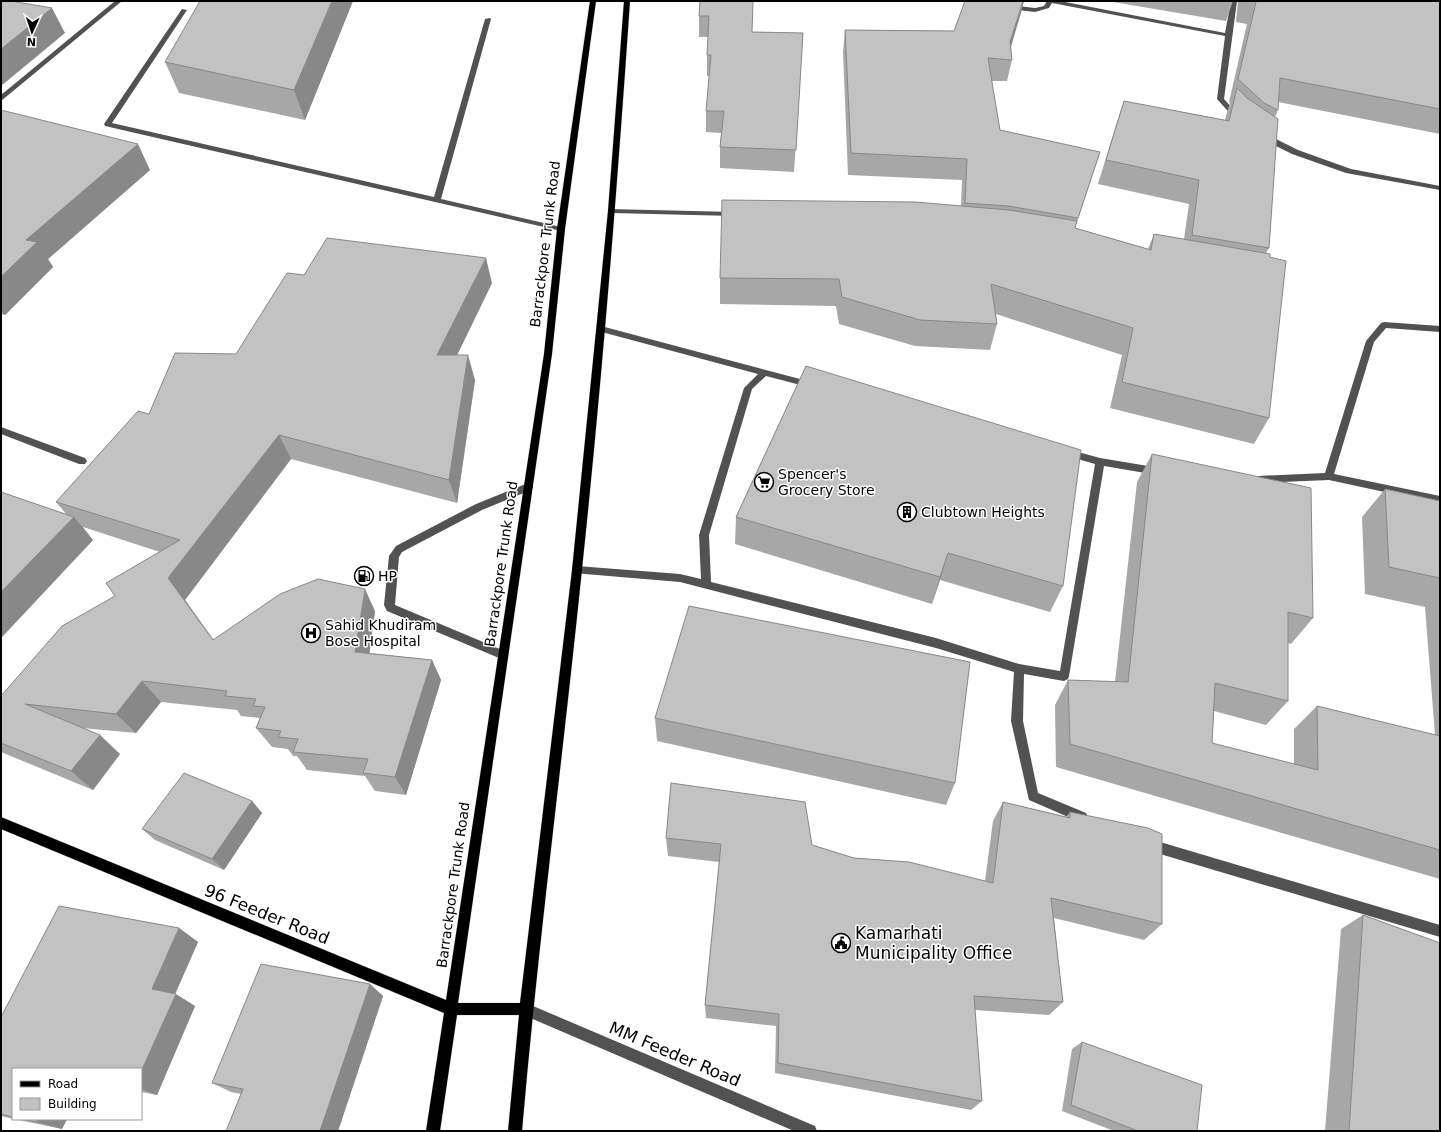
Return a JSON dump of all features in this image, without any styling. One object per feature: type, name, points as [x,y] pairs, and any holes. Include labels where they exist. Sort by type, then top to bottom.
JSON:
[{"type":"main road","name":"Barrackpore Trunk Road","points":[[433,1131],[548,354],[561,229],[593,1]]},
{"type":"main road","points":[[515,1131],[526,1009],[577,570],[601,329],[612,211],[627,1]]},
{"type":"main road","name":"96 Feeder Road","points":[[1,823],[451,1009],[526,1009]]},
{"type":"street","points":[[1,99],[119,1]]},
{"type":"street","points":[[1000,6],[1035,10],[1047,7],[1050,1],[1228,35]]},
{"type":"street","points":[[1234,1],[1220,99],[1245,125]]},
{"type":"street","points":[[184,10],[108,124],[561,229]]},
{"type":"street","points":[[437,200],[488,19]]},
{"type":"street","points":[[1256,133],[1296,152],[1349,171],[1440,188]]},
{"type":"street","points":[[612,211],[746,215]]},
{"type":"street","points":[[1329,476],[1370,341],[1384,325],[1440,329]]},
{"type":"street","points":[[601,329],[818,387]]},
{"type":"street","points":[[706,584],[704,536],[748,388],[764,372]]},
{"type":"street","points":[[1,430],[82,461]]},
{"type":"street","points":[[1054,450],[1100,462],[1167,473]]},
{"type":"street","points":[[577,570],[680,578],[936,643],[1019,669],[1064,676],[1100,462]]},
{"type":"street","points":[[1250,481],[1329,476],[1440,500]]},
{"type":"street","points":[[503,655],[391,608],[389,605],[394,556],[399,549],[472,510],[528,487]]},
{"type":"street","points":[[1019,669],[1018,721],[1033,796],[1090,820]]},
{"type":"street","points":[[1139,842],[1440,931]]},
{"type":"street","name":"MM Feeder Road","points":[[526,1009],[810,1131]]},
{"type":"building","points":[[1,1],[11,1],[52,8],[1,49]]},
{"type":"building","points":[[200,1],[332,1],[294,90],[165,62]]},
{"type":"building","points":[[700,1],[753,1],[752,32],[803,33],[796,150],[720,147],[724,111],[706,111],[711,55],[707,55],[709,16],[699,16]]},
{"type":"building","points":[[965,1],[1023,1],[1010,42],[1012,60],[988,58],[1000,130],[1100,152],[1078,218],[1008,206],[965,203],[967,159],[851,153],[845,30],[954,31]]},
{"type":"building","points":[[1248,1],[1440,1],[1440,109],[1280,78],[1278,110],[1264,103],[1238,79],[1256,2]]},
{"type":"building","points":[[1237,88],[1247,98],[1278,119],[1269,248],[1192,235],[1199,180],[1106,160],[1124,101],[1229,121]]},
{"type":"building","points":[[1,110],[138,144],[26,240],[37,242],[1,277]]},
{"type":"building","points":[[722,200],[915,202],[1009,210],[1077,221],[1075,228],[1151,250],[1154,234],[1270,254],[1270,257],[1286,261],[1269,418],[1122,382],[1133,328],[991,284],[997,324],[920,320],[842,297],[839,279],[720,278]]},
{"type":"building","points":[[327,238],[486,258],[437,355],[468,355],[449,480],[279,435],[168,578],[213,640],[280,594],[318,579],[365,589],[355,652],[432,660],[395,777],[363,773],[368,759],[293,752],[298,739],[278,737],[281,731],[256,728],[265,707],[253,706],[256,699],[225,696],[227,691],[142,681],[116,714],[25,704],[100,735],[71,771],[1,743],[1,696],[62,626],[115,596],[106,583],[180,540],[56,502],[138,411],[149,414],[175,353],[236,354],[287,273],[304,275]]},
{"type":"building","name":"Clubtown Heights","points":[[806,366],[1081,450],[1063,586],[948,553],[940,577],[736,517]]},
{"type":"building","points":[[1152,454],[1311,488],[1313,618],[1288,612],[1288,701],[1215,683],[1212,743],[1318,770],[1317,706],[1440,736],[1440,850],[1070,744],[1068,680],[1128,682]]},
{"type":"building","points":[[1385,489],[1440,501],[1440,578],[1389,567]]},
{"type":"building","points":[[1,492],[74,517],[1,592]]},
{"type":"building","points":[[689,606],[970,662],[955,783],[655,718]]},
{"type":"building","points":[[184,773],[252,801],[212,859],[142,829]]},
{"type":"building","name":"Kamarhati Municipality Office","points":[[671,783],[805,802],[812,845],[854,858],[909,862],[993,883],[1003,802],[1070,818],[1070,812],[1148,828],[1162,834],[1162,924],[1051,898],[1063,1002],[974,996],[982,1101],[778,1063],[779,1014],[705,1005],[721,844],[666,838]]},
{"type":"building","points":[[59,906],[179,928],[152,989],[176,994],[142,1070],[142,1068],[12,1068],[12,1117],[1,1114],[1,1017]]},
{"type":"building","points":[[1363,915],[1440,943],[1440,1131],[1349,1131]]},
{"type":"building","points":[[261,964],[370,984],[320,1131],[226,1131],[243,1089],[212,1083]]},
{"type":"building","points":[[1082,1042],[1202,1085],[1197,1131],[1138,1131],[1071,1105]]},
{"type":"building","points":[[27,1120],[37,1120],[36,1122]]},
{"type":"place","name":"Spencer's Grocery Store","points":[[764,482]]},
{"type":"place","name":"Clubtown Heights","points":[[907,512]]},
{"type":"place","name":"HP","points":[[364,576]]},
{"type":"place","name":"Sahid Khudiram Bose Hospital","points":[[311,633]]},
{"type":"place","name":"Kamarhati Municipality Office","points":[[841,943]]}]
